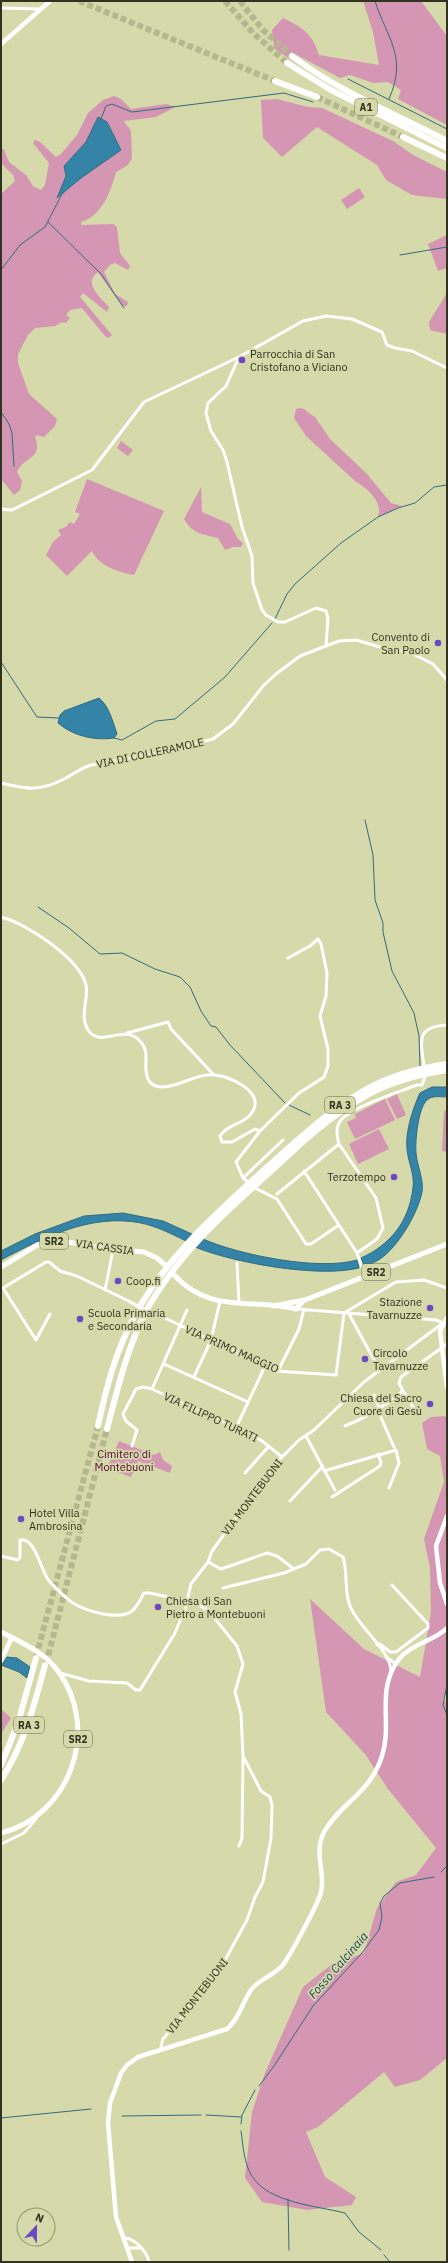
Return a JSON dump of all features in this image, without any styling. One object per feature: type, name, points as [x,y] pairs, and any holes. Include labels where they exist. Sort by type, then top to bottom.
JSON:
[{"type":"highway","name":"A1","points":[[292,56],[326,79],[447,141]]},
{"type":"highway","name":"A1","points":[[287,63],[331,90],[447,148]]},
{"type":"highway","points":[[276,81],[317,97]]},
{"type":"highway","points":[[403,137],[447,158]]},
{"type":"highway","name":"RA 3","points":[[98,1426],[110,1377],[124,1339],[143,1302],[170,1262],[313,1126],[344,1102],[368,1088],[410,1072],[447,1064]]},
{"type":"highway","name":"RA 3","points":[[254,1182],[316,1130],[347,1107],[371,1093],[412,1077],[447,1070]]},
{"type":"highway","name":"RA 3","points":[[108,1429],[119,1380],[132,1342],[150,1306],[175,1266],[199,1235]]},
{"type":"highway","name":"RA 3","points":[[1,1765],[18,1723],[36,1658]]},
{"type":"highway","name":"RA 3","points":[[1,1780],[18,1750],[28,1725],[45,1665]]},
{"type":"main road","points":[[1,44],[39,9],[50,1]]},
{"type":"main road","name":"VIA CASSIA","points":[[1,1267],[37,1245],[50,1242],[73,1242],[113,1250],[144,1252],[158,1258],[165,1265]]},
{"type":"main road","name":"SR2","points":[[296,1306],[305,1300],[447,1244]]},
{"type":"main road","points":[[174,1275],[196,1293],[220,1301],[239,1305],[296,1306]]},
{"type":"main road","name":"VIA MONTEBUONI","points":[[443,1323],[447,1318]]},
{"type":"main road","points":[[443,1323],[440,1331],[447,1388]]},
{"type":"main road","points":[[447,1516],[436,1546],[440,1583],[447,1604]]},
{"type":"main road","points":[[132,2262],[129,2248],[116,2211],[114,2170],[108,2123],[109,2106],[119,2078],[127,2065],[138,2057],[227,2029],[234,2021],[252,1988],[284,1963],[320,1895],[322,1880],[319,1856],[324,1832],[365,1788],[379,1764],[386,1738],[385,1693],[391,1674],[400,1658],[447,1628]]},
{"type":"main road","name":"SR2","points":[[1,1632],[12,1637],[45,1658],[60,1673],[70,1694],[76,1715],[78,1742],[75,1757],[59,1794],[53,1802],[36,1819],[16,1830],[1,1833]]},
{"type":"main road","points":[[2,1659],[12,1637]]},
{"type":"street","points":[[1,8],[39,9]]},
{"type":"street","points":[[1,509],[12,510],[92,470],[144,402],[239,357],[304,321],[326,316],[352,319],[382,332],[387,345],[412,351],[447,368]]},
{"type":"street","points":[[239,357],[226,386],[208,403],[206,413],[211,431],[223,450],[227,462],[242,527],[252,556],[253,583],[262,610],[266,616],[278,622],[285,622],[316,608],[326,612],[328,618],[326,645]]},
{"type":"street","name":"VIA DI COLLERAMOLE","points":[[1,783],[28,790],[39,788],[63,780],[82,768],[91,765],[159,753],[213,739],[233,724],[264,685],[276,674],[300,656],[326,645],[346,639],[387,649],[409,652],[433,664],[447,680]]},
{"type":"street","points":[[1,918],[22,926],[73,962],[86,986],[83,1017],[88,1030],[92,1034],[102,1038],[168,1022],[171,1029],[214,1074],[243,1085],[252,1095],[255,1102],[250,1116],[222,1132],[221,1140],[225,1143],[232,1142],[255,1129],[260,1131]]},
{"type":"street","points":[[288,958],[310,946],[318,939],[322,944],[327,973],[326,996],[320,1016],[328,1049],[328,1066],[324,1077],[299,1093],[260,1131],[236,1160],[235,1165],[243,1178],[256,1190],[275,1195],[306,1244],[311,1244],[339,1226]]},
{"type":"street","points":[[424,1066],[421,1039],[424,1032],[429,1028],[447,1025]]},
{"type":"street","points":[[127,1033],[136,1037],[144,1045],[146,1051],[147,1077],[154,1086],[166,1087],[214,1074]]},
{"type":"street","points":[[357,1253],[378,1239],[383,1228],[376,1198],[339,1144],[336,1133],[341,1120],[354,1110],[416,1085],[422,1085],[425,1077]]},
{"type":"street","points":[[243,1178],[283,1140]]},
{"type":"street","points":[[275,1195],[339,1144]]},
{"type":"street","points":[[304,1171],[357,1253],[365,1276]]},
{"type":"street","points":[[105,1290],[113,1250]]},
{"type":"street","name":"VIA PRIMO MAGGIO","points":[[50,1314],[36,1340],[3,1288],[46,1262],[49,1262],[60,1271],[105,1290],[265,1366],[278,1371],[336,1374],[344,1313]]},
{"type":"street","points":[[237,1263],[239,1305]]},
{"type":"street","points":[[344,1313],[396,1282],[424,1280],[447,1288]]},
{"type":"street","points":[[194,1377],[211,1340],[220,1301]]},
{"type":"street","points":[[296,1306],[306,1309],[349,1314],[436,1320],[443,1323]]},
{"type":"street","points":[[278,1371],[299,1329],[306,1309]]},
{"type":"street","points":[[132,1446],[137,1430],[126,1420],[123,1414],[136,1389],[143,1387],[152,1389],[187,1310]]},
{"type":"street","points":[[349,1314],[380,1370]]},
{"type":"street","name":"VIA MONTEBUONI","points":[[60,1673],[89,1680],[126,1682],[136,1690],[140,1690],[175,1634],[185,1609],[192,1584],[208,1562],[212,1551],[282,1457],[353,1392],[443,1323]]},
{"type":"street","points":[[416,1412],[399,1383],[401,1377],[447,1344]]},
{"type":"street","points":[[164,1364],[248,1402]]},
{"type":"street","points":[[236,1428],[265,1366]]},
{"type":"street","name":"VIA FILIPPO TURATI","points":[[152,1389],[257,1437],[282,1457]]},
{"type":"street","points":[[346,1426],[379,1411],[403,1391]]},
{"type":"street","points":[[374,1394],[379,1411],[394,1447]]},
{"type":"street","points":[[306,1436],[335,1490]]},
{"type":"street","name":"VIA FILIPPO TURATI","points":[[246,1473],[269,1446]]},
{"type":"street","points":[[324,1471],[396,1450],[399,1464],[389,1488]]},
{"type":"street","points":[[332,1497],[380,1466],[381,1462],[378,1454]]},
{"type":"street","points":[[290,1500],[322,1466]]},
{"type":"street","name":"VIA MONTEBUONI","points":[[1,1556],[18,1560],[20,1557],[20,1540],[26,1541],[34,1549],[43,1573],[49,1581],[72,1603],[101,1613],[122,1615],[132,1611],[144,1594],[150,1593],[187,1600],[208,1610],[237,1646],[243,1664],[235,1692],[241,1714],[243,1756],[261,1791],[270,1798],[272,1805],[271,1838],[263,1882],[255,1897],[247,1920],[224,1962],[198,1993],[186,2012],[163,2039],[160,2051]]},
{"type":"street","points":[[223,1588],[294,1569],[306,1564],[320,1550],[330,1549],[343,1557],[347,1569],[350,1607],[388,1659],[396,1664]]},
{"type":"street","points":[[208,1562],[221,1569],[267,1553],[277,1556],[294,1569]]},
{"type":"street","points":[[377,1645],[380,1644],[390,1652],[396,1652],[425,1631],[428,1624],[392,1585]]},
{"type":"street","points":[[414,1639],[419,1645]]},
{"type":"street","points":[[388,1659],[400,1658]]},
{"type":"street","points":[[388,1659],[391,1674]]},
{"type":"street","points":[[239,1846],[242,1838],[243,1756]]},
{"type":"street","points":[[1,1844],[24,1832],[36,1819]]},
{"type":"street","points":[[125,2238],[142,2248],[146,2252],[149,2262]]},
{"type":"street","points":[[129,2248],[142,2248]]},
{"type":"green space","points":[[363,1],[421,1],[447,36],[447,125],[398,99],[401,90],[388,82],[373,83],[350,75],[340,78],[295,54],[288,58],[274,48],[272,30],[283,18],[301,28],[310,36],[319,55],[379,65],[373,32]]},
{"type":"green space","points":[[114,96],[121,99],[131,109],[167,104],[175,107],[156,117],[124,121],[131,131],[132,158],[128,165],[116,172],[108,195],[100,209],[88,219],[81,222],[81,225],[113,224],[117,227],[120,253],[130,266],[128,270],[115,263],[110,265],[104,272],[115,294],[128,302],[127,306],[122,306],[98,272],[94,276],[92,286],[109,307],[107,312],[83,293],[80,297],[112,335],[108,338],[105,336],[82,308],[70,310],[66,315],[70,318],[66,323],[62,322],[55,326],[35,328],[28,335],[18,354],[18,363],[29,394],[57,419],[55,426],[44,437],[37,435],[35,437],[37,450],[35,454],[20,467],[17,472],[22,481],[20,490],[14,495],[1,479],[1,194],[15,181],[13,175],[1,163],[1,148],[4,150],[9,162],[26,175],[33,186],[41,190],[45,185],[49,163],[33,143],[35,140],[40,142],[56,157],[61,154],[77,135],[88,113],[103,100]],"holes":[[[98,117],[107,122],[121,150],[81,178],[57,198],[66,176],[64,166],[86,142]]]},
{"type":"green space","points":[[277,99],[308,107],[322,108],[393,141],[413,155],[447,172],[447,199],[412,195],[386,180],[377,165],[317,127],[282,157],[263,138],[261,100]]},
{"type":"green space","points":[[359,188],[365,197],[347,209],[341,200]]},
{"type":"green space","points":[[447,235],[447,268],[438,271],[428,244]]},
{"type":"green space","points":[[447,293],[447,334],[430,330],[429,322]]},
{"type":"green space","points":[[296,409],[304,409],[315,417],[330,439],[366,473],[391,503],[402,506],[378,517],[378,504],[370,492],[355,481],[306,436],[294,418]]},
{"type":"green space","points":[[121,441],[133,450],[128,456],[117,448]]},
{"type":"green space","points":[[87,479],[164,511],[134,575],[110,568],[99,561],[92,551],[67,576],[46,555],[53,542],[61,535],[58,530],[66,527],[70,522],[74,524],[80,514],[75,512]]},
{"type":"green space","points":[[201,487],[202,512],[230,524],[238,539],[243,543],[241,547],[233,547],[225,550],[218,538],[198,533],[187,524],[184,519]]},
{"type":"green space","points":[[397,1094],[406,1115],[397,1119],[387,1099]]},
{"type":"green space","points":[[385,1099],[395,1120],[355,1139],[347,1122],[356,1118],[355,1114]]},
{"type":"green space","points":[[444,1111],[447,1111],[447,1152],[442,1151]]},
{"type":"green space","points":[[379,1129],[389,1149],[358,1164],[349,1144]]},
{"type":"green space","points":[[445,1416],[447,1419],[447,1690],[443,1700],[447,1702],[447,2058],[420,2080],[395,2087],[384,2072],[318,2127],[306,2132],[325,2177],[356,2197],[352,2205],[307,2210],[262,2202],[245,2178],[252,2112],[265,2073],[303,1987],[331,1965],[364,1953],[377,1908],[396,1882],[416,1875],[436,1848],[388,1789],[365,1754],[326,1712],[310,1599],[364,1649],[420,1677],[431,1612],[430,1567],[424,1539],[444,1482],[440,1456],[427,1449],[422,1423],[431,1417]]},
{"type":"green space","name":"Cimitero di Montebuoni","points":[[119,1441],[154,1455],[160,1452],[163,1460],[172,1466],[170,1473],[138,1461],[131,1477],[107,1468]]},
{"type":"green space","points":[[1,1709],[11,1718],[1,1734]]},
{"type":"water","points":[[98,117],[107,122],[121,150],[81,178],[57,198],[66,176],[64,166],[86,142]]},
{"type":"water","points":[[99,698],[105,705],[112,719],[117,734],[114,738],[99,739],[84,736],[64,728],[58,723],[60,715],[64,711]]},
{"type":"water","points":[[432,1087],[447,1087],[447,1097],[429,1098],[424,1104],[419,1117],[416,1153],[422,1187],[420,1200],[412,1219],[394,1246],[387,1254],[378,1260],[364,1266],[361,1258],[371,1253],[389,1239],[402,1222],[407,1211],[413,1188],[412,1173],[407,1149],[408,1128],[420,1093]]},
{"type":"water","points":[[123,1213],[163,1221],[192,1234],[186,1241],[164,1230],[147,1224],[122,1221],[104,1221],[51,1236],[1,1260],[1,1251],[35,1234],[84,1216]]},
{"type":"water","points":[[203,1239],[237,1251],[279,1260],[322,1264],[357,1260],[359,1268],[342,1271],[300,1270],[253,1263],[212,1253],[195,1247]]},
{"type":"water","points":[[7,1657],[17,1658],[30,1667],[27,1678],[19,1672],[1,1665]]},
{"type":"waterway","points":[[375,1],[394,48],[396,59],[397,71],[389,99]]},
{"type":"waterway","points":[[348,79],[447,129]]},
{"type":"waterway","points":[[101,119],[106,106],[112,104],[132,112],[284,93],[313,102]]},
{"type":"waterway","points":[[1,270],[20,245],[45,227],[62,194]]},
{"type":"waterway","points":[[48,222],[101,274],[124,308]]},
{"type":"waterway","points":[[400,255],[447,247]]},
{"type":"waterway","points":[[1,412],[9,424],[12,433],[14,466]]},
{"type":"waterway","points":[[275,619],[287,594],[295,584],[341,543],[378,517],[398,508],[415,503],[434,487],[447,485]]},
{"type":"waterway","points":[[114,738],[122,740],[156,721],[175,719],[225,677],[272,623]]},
{"type":"waterway","points":[[1,662],[37,717],[59,718]]},
{"type":"waterway","points":[[365,820],[373,855],[375,900],[383,923],[383,932],[392,971],[414,1013],[419,1036],[420,1066]]},
{"type":"waterway","points":[[38,907],[69,928],[100,954],[122,953],[155,969],[180,977],[190,987],[201,1011],[211,1026],[216,1027],[230,1045],[285,1103]]},
{"type":"waterway","points":[[289,1105],[310,1115]]},
{"type":"waterway","points":[[447,1685],[443,1705],[447,1715]]},
{"type":"waterway","name":"Fosso Calcinaia","points":[[441,1872],[447,1866]]},
{"type":"waterway","name":"Fosso Calcinaia","points":[[259,2086],[274,2066],[313,2006],[362,1953],[379,1930],[382,1917],[380,1903],[384,1896],[400,1883],[434,1877]]},
{"type":"waterway","name":"Fosso Calcinaia","points":[[241,2124],[242,2115],[255,2090]]},
{"type":"waterway","points":[[1,2118],[91,2109]]},
{"type":"waterway","name":"Fosso Calcinaia","points":[[122,2116],[201,2115]]},
{"type":"waterway","name":"Fosso Calcinaia","points":[[206,2115],[241,2117]]},
{"type":"waterway","points":[[241,2131],[247,2166],[259,2185],[281,2198],[345,2213],[359,2232],[381,2250]]},
{"type":"waterway","points":[[288,2199],[289,2250]]},
{"type":"waterway","points":[[384,2255],[390,2262]]},
{"type":"tunnel","points":[[79,1],[275,81]]},
{"type":"tunnel","points":[[225,1],[253,33],[287,63]]},
{"type":"tunnel","points":[[240,1],[263,30],[292,56]]},
{"type":"tunnel","points":[[317,97],[403,137]]},
{"type":"tunnel","points":[[36,1657],[98,1426]]},
{"type":"tunnel","points":[[46,1664],[107,1429]]},
{"type":"place","name":"Parrocchia di San Cristofano a Viciano","points":[[242,360]]},
{"type":"place","name":"Convento di San Paolo","points":[[438,643]]},
{"type":"place","name":"Terzotempo","points":[[394,1177]]},
{"type":"place","name":"Coop.fi","points":[[118,1281]]},
{"type":"place","name":"Stazione Tavarnuzze","points":[[430,1308]]},
{"type":"place","name":"Scuola Primaria e Secondaria","points":[[80,1319]]},
{"type":"place","name":"Circolo Tavarnuzze","points":[[365,1359]]},
{"type":"place","name":"Chiesa del Sacro Cuore di Gesù","points":[[430,1404]]},
{"type":"place","name":"Hotel Villa Ambrosina","points":[[21,1519]]},
{"type":"place","name":"Chiesa di San Pietro a Montebuoni","points":[[158,1607]]}]
